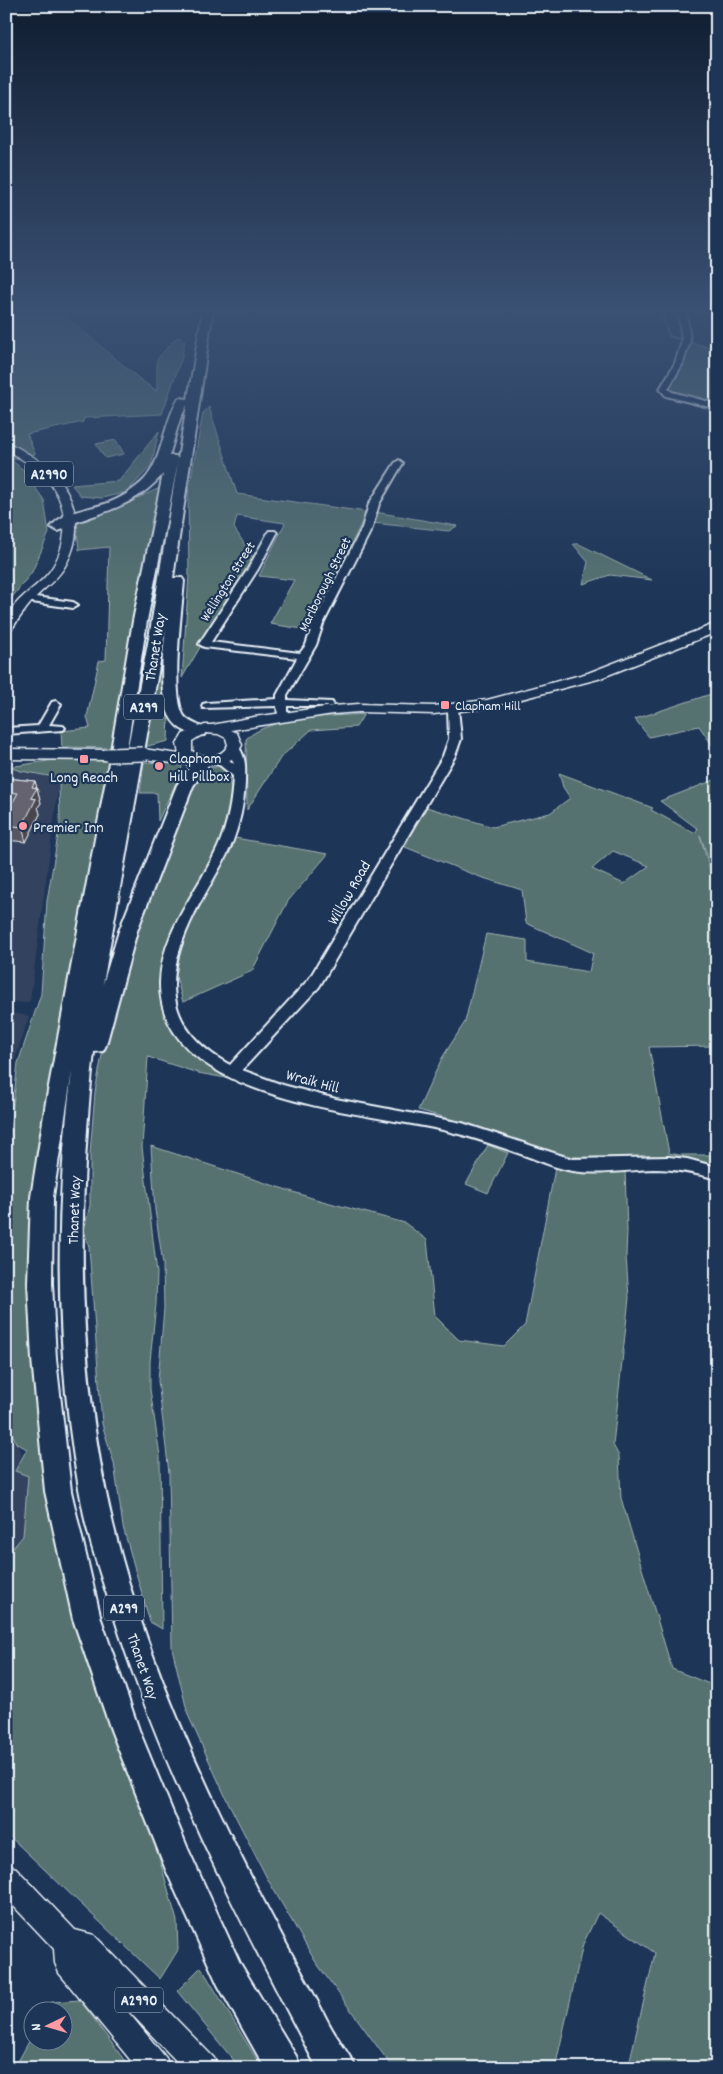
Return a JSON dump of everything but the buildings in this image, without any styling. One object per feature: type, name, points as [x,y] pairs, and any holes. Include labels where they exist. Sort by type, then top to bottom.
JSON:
[{"type":"highway","points":[[58,527],[70,519],[99,511],[136,493],[159,470],[174,419],[181,406]]},
{"type":"highway","name":"Thanet Way","points":[[182,406],[140,621],[114,780],[56,1102],[42,1197],[40,1283],[44,1359],[58,1491],[87,1619],[93,1637],[125,1730],[177,1860],[229,1974],[284,2068]]},
{"type":"highway","name":"Thanet Way","points":[[193,406],[149,682],[116,851],[89,1021],[79,1106],[71,1240],[74,1340],[84,1440],[97,1516],[123,1606],[151,1691],[199,1802],[262,1932],[327,2052],[339,2068]]},
{"type":"highway","points":[[179,501],[178,562],[170,670],[171,693],[176,716],[188,727],[198,731]]},
{"type":"highway","points":[[68,502],[79,510],[99,511]]},
{"type":"highway","points":[[79,1106],[128,932],[185,785],[207,760]]},
{"type":"main road","name":"A2990","points":[[6,446],[27,457],[45,470],[57,483],[68,502],[70,519],[68,542],[58,567],[52,577],[29,597],[6,627]]},
{"type":"main road","name":"A2990","points":[[6,450],[33,471],[48,488],[56,504],[58,527],[53,553],[32,588],[29,597]]},
{"type":"main road","points":[[207,760],[186,753],[184,744],[186,739],[198,731],[284,717],[359,708],[434,710],[487,704],[593,676],[717,627]]},
{"type":"main road","points":[[6,754],[143,754],[207,760],[234,745],[256,726],[284,717]]},
{"type":"main road","points":[[214,729],[227,733],[234,745]]},
{"type":"main road","points":[[143,754],[169,750],[184,744]]},
{"type":"main road","points":[[6,750],[24,754]]},
{"type":"main road","name":"A2990","points":[[6,1878],[68,1943],[84,1945],[204,2068]]},
{"type":"main road","name":"A2990","points":[[68,1943],[69,1963],[156,2068]]},
{"type":"street","name":"Marlborough Street","points":[[282,702],[282,695],[311,644],[318,624],[367,528],[374,504],[399,463]]},
{"type":"street","name":"Wellington Street","points":[[272,532],[253,568],[204,644],[303,656]]},
{"type":"street","points":[[29,597],[73,605]]},
{"type":"street","points":[[282,702],[282,714],[284,717]]},
{"type":"street","points":[[212,707],[282,702],[328,704]]},
{"type":"street","points":[[40,730],[56,704]]},
{"type":"street","name":"Willow Road","points":[[231,1073],[314,983],[348,928],[450,756],[455,739],[453,708]]},
{"type":"street","points":[[6,731],[59,728]]},
{"type":"street","name":"Wraik Hill","points":[[234,745],[240,761],[239,793],[231,828],[218,859],[182,924],[174,945],[168,979],[170,1005],[178,1026],[205,1058],[231,1073],[318,1101],[367,1112],[445,1124],[572,1165],[669,1163],[685,1164],[717,1173]]},
{"type":"street","points":[[207,760],[234,769],[239,776]]},
{"type":"shaded area","points":[[6,765],[21,771],[54,777],[59,783],[30,1001],[26,1003],[6,1001]]},
{"type":"shaded area","points":[[6,1012],[29,1016],[12,1069],[6,1110]]},
{"type":"shaded area","points":[[6,1395],[10,1428],[22,1454],[16,1470],[28,1475],[23,1536],[6,1556]]},
{"type":"green space","points":[[6,406],[165,406],[162,414],[84,418],[83,422],[27,434],[35,454],[11,460],[35,479],[32,483],[44,500],[49,533],[32,572],[6,605]]},
{"type":"green space","points":[[209,407],[237,494],[367,512],[309,630],[270,624],[294,580],[259,576],[285,523],[237,516],[234,528],[253,557],[182,678],[189,575],[188,494],[203,413]]},
{"type":"green space","points":[[159,431],[151,466],[127,492],[102,498],[81,496],[72,485],[119,481]]},
{"type":"green space","points":[[116,440],[124,454],[105,458],[96,444]]},
{"type":"green space","points":[[160,488],[111,748],[62,747],[61,731],[90,728],[87,717],[99,661],[106,660],[109,547],[79,550],[76,522],[115,508]]},
{"type":"green space","points":[[375,512],[457,526],[449,531],[372,523]]},
{"type":"green space","points":[[573,544],[579,544],[652,580],[610,575],[583,584],[588,562]]},
{"type":"green space","points":[[175,557],[168,741],[144,747]]},
{"type":"green space","points":[[717,692],[717,752],[699,726],[649,737],[635,719]]},
{"type":"green space","points":[[364,714],[356,727],[311,730],[281,757],[247,810],[246,739],[257,731],[286,721]]},
{"type":"green space","points":[[60,759],[108,761],[88,881],[36,1154],[29,1248],[35,1368],[145,1808],[177,1921],[178,1950],[160,1979],[6,1833],[6,1556],[23,1536],[28,1476],[15,1471],[27,1449],[16,1443],[10,1428],[6,1405],[6,1163],[18,1063],[41,994],[47,901],[60,823],[59,783],[54,777],[9,767]]},
{"type":"green space","points":[[144,762],[181,764],[182,770],[158,821],[157,793],[140,793]]},
{"type":"green space","points":[[220,766],[228,771],[232,797],[231,814],[222,840],[185,910],[176,932],[163,976],[163,998],[168,1019],[184,1044],[208,1063],[228,1075],[226,1078],[198,1073],[148,1057],[142,1147],[157,1273],[150,1361],[150,1389],[160,1456],[162,1629],[150,1622],[123,1527],[114,1463],[102,1424],[89,1247],[84,1230],[90,1205],[90,1154],[95,1092],[107,1029],[128,941],[195,778],[206,769]]},
{"type":"green space","points":[[559,773],[653,808],[651,810],[694,833],[698,829],[660,801],[717,779],[717,883],[700,835],[717,895],[717,965],[708,988],[717,1027],[717,1046],[649,1047],[669,1153],[679,1155],[717,1155],[717,1166],[679,1156],[677,1158],[652,1156],[619,1159],[557,1154],[461,1122],[418,1110],[442,1058],[465,1022],[486,934],[527,940],[527,962],[589,972],[593,953],[526,923],[522,890],[477,876],[405,847],[423,806],[493,827],[550,813],[570,798],[563,787]],"holes":[[[613,851],[649,866],[624,884],[592,869]]]},
{"type":"green space","points":[[235,838],[328,854],[288,901],[252,971],[183,1002],[176,977],[180,946],[199,903],[212,884]]},
{"type":"green space","points":[[488,1145],[508,1153],[488,1193],[466,1184]]},
{"type":"green space","points":[[151,1146],[315,1199],[405,1223],[427,1240],[435,1316],[459,1340],[504,1346],[525,1325],[556,1163],[625,1169],[626,1256],[629,1298],[613,1445],[619,1456],[621,1498],[672,1669],[717,1687],[717,2068],[628,2068],[655,1953],[598,1913],[583,1944],[555,2068],[393,2068],[315,1961],[267,1878],[227,1800],[188,1715],[172,1648],[169,1473],[158,1381],[164,1308],[163,1264],[155,1210]]},
{"type":"green space","points":[[201,1967],[262,2068],[240,2068],[177,1991]]},
{"type":"green space","points":[[80,2000],[130,2068],[15,2067],[23,2052],[72,2052],[72,2002],[52,2002]]},
{"type":"place","name":"Clapham Hill","points":[[445,705]]},
{"type":"place","name":"Long Reach","points":[[84,759]]},
{"type":"place","name":"Clapham Hill Pillbox","points":[[159,766]]},
{"type":"place","name":"Premier Inn","points":[[23,826]]}]
